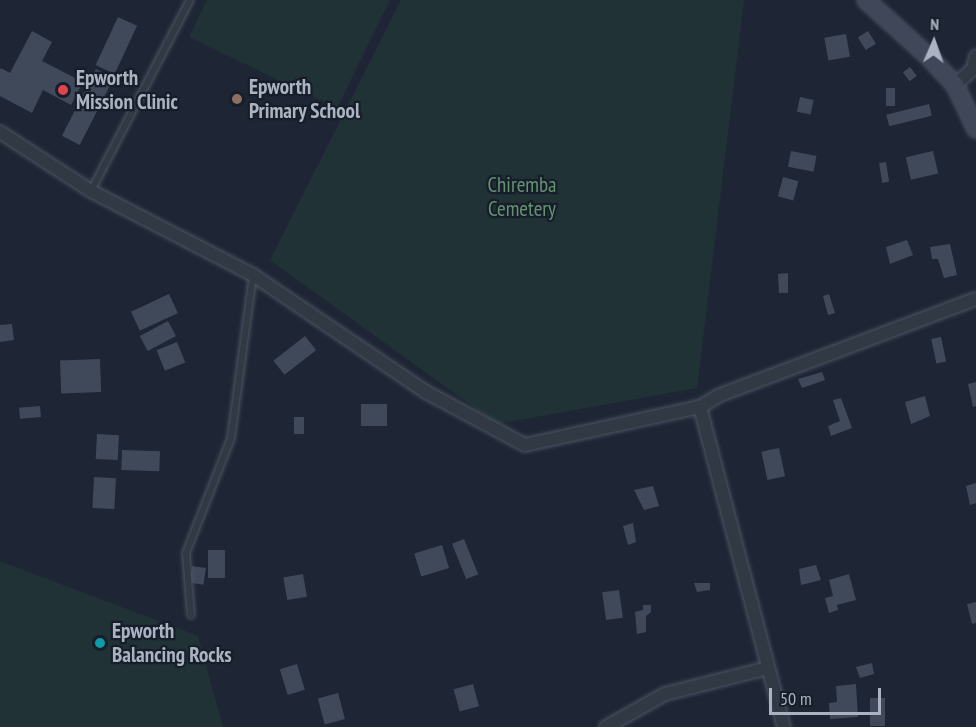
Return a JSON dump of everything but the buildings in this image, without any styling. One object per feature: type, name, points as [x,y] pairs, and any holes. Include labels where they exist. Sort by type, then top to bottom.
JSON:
[{"type":"street","points":[[866,0],[928,56],[955,85],[976,129]]},
{"type":"street","points":[[955,85],[974,70],[976,57]]},
{"type":"street","points":[[0,132],[91,191],[254,275],[426,392],[525,445],[700,406],[720,395],[976,299]]},
{"type":"street","points":[[700,406],[784,727]]},
{"type":"street","points":[[606,727],[665,694],[768,668]]},
{"type":"lane","points":[[91,191],[190,0]]},
{"type":"lane","points":[[191,615],[186,553],[231,438],[254,275]]},
{"type":"green space","points":[[207,0],[390,0],[337,108],[189,37]]},
{"type":"green space","name":"Chiremba Cemetery","points":[[401,0],[744,0],[697,388],[497,424],[270,260]]},
{"type":"green space","name":"Epworth Balancing Rocks","points":[[0,561],[198,636],[223,727],[0,727]]},
{"type":"place","name":"Epworth Mission Clinic","points":[[63,90]]},
{"type":"place","name":"Epworth Primary School","points":[[237,99]]},
{"type":"place","name":"Epworth Balancing Rocks","points":[[100,643]]}]
